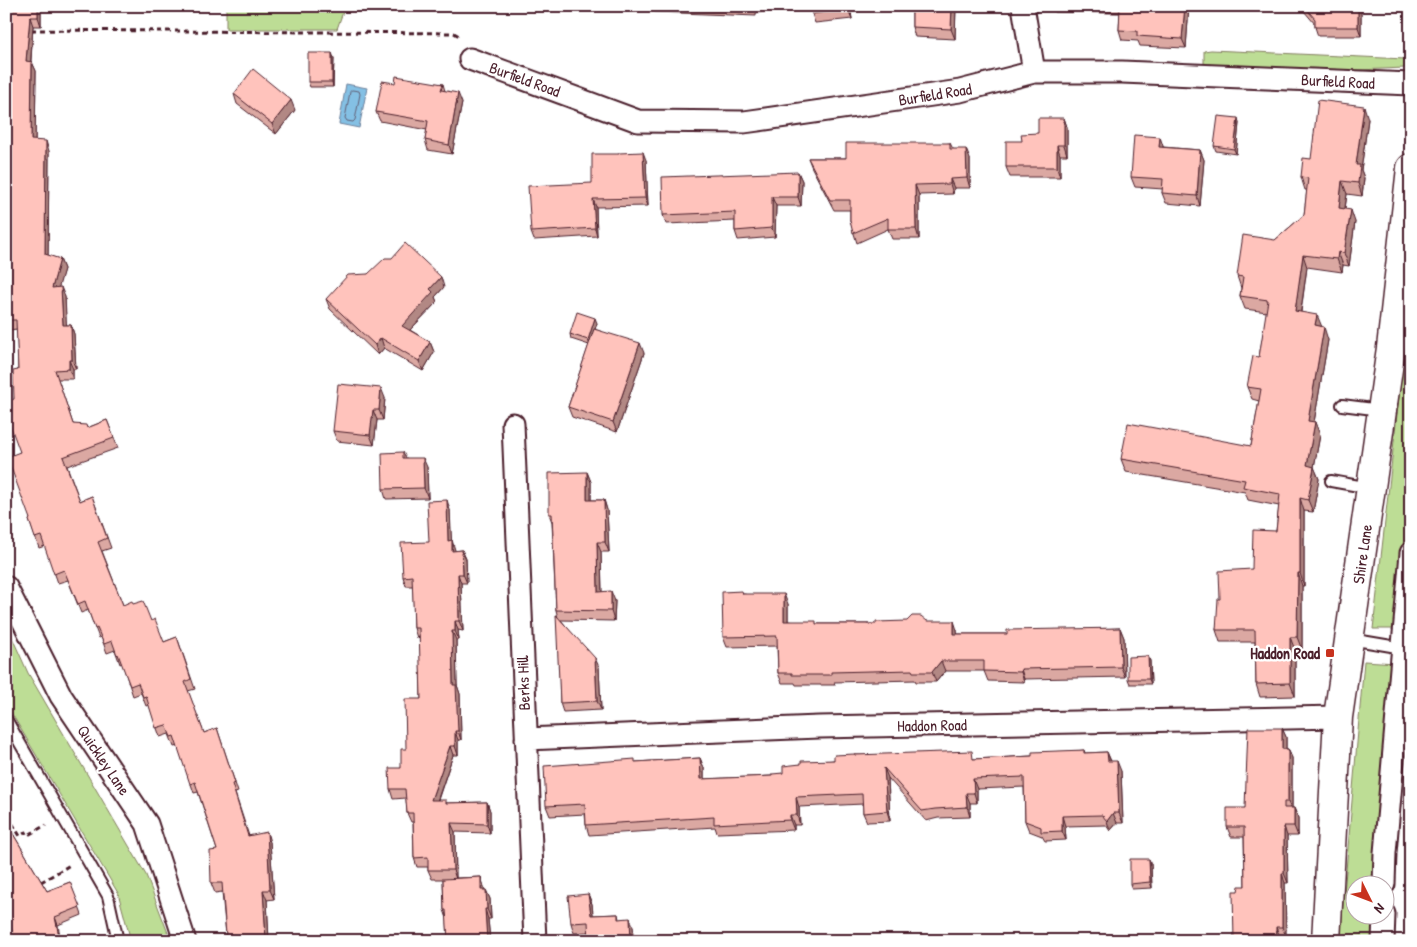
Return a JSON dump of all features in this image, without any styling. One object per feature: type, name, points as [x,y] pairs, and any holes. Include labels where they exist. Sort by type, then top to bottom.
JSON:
[{"type":"street","points":[[1023,6],[1034,72]]},
{"type":"street","name":"Burfield Road","points":[[470,50],[638,121],[744,122],[960,91],[1034,72],[1122,72],[1411,84]]},
{"type":"street","name":"Shire Lane","points":[[1326,941],[1338,717],[1391,348],[1411,168]]},
{"type":"street","name":"Berks Hill","points":[[513,424],[535,941]]},
{"type":"street","points":[[1384,874],[1411,553]]},
{"type":"street","name":"Quickley Lane","points":[[6,587],[61,696],[147,824],[185,941]]},
{"type":"street","name":"Haddon Road","points":[[526,739],[819,727],[1338,717]]},
{"type":"street","points":[[1383,941],[1384,924]]},
{"type":"lane","points":[[1342,405],[1382,411]]},
{"type":"lane","points":[[1331,481],[1371,488]]},
{"type":"lane","points":[[1350,638],[1403,648]]},
{"type":"lane","points":[[6,719],[108,896],[118,941]]},
{"type":"path","points":[[26,30],[454,33],[470,50]]},
{"type":"path","points":[[8,815],[20,836],[28,831],[30,834],[46,826]]},
{"type":"path","points":[[6,824],[11,821]]},
{"type":"path","points":[[41,882],[70,865]]},
{"type":"path","points":[[84,941],[93,939]]},
{"type":"green space","points":[[226,6],[345,6],[337,29],[226,29]]},
{"type":"green space","points":[[1204,51],[1405,59],[1405,68],[1358,70],[1230,69],[1204,65]]},
{"type":"green space","points":[[1411,289],[1411,508],[1395,629],[1373,629]]},
{"type":"green space","points":[[6,624],[28,673],[146,875],[171,941],[131,941],[118,893],[6,704]]},
{"type":"green space","points":[[1364,661],[1396,663],[1377,874],[1346,874]]},
{"type":"green space","points":[[1344,894],[1344,924],[1374,924],[1373,941],[1340,941]]},
{"type":"water","points":[[346,84],[367,88],[359,128],[339,124]]},
{"type":"building","points":[[6,6],[38,6],[38,17],[30,17],[26,61],[32,62],[31,140],[46,141],[45,254],[60,259],[52,288],[61,287],[63,325],[71,325],[72,360],[69,360],[69,369],[55,370],[73,424],[86,425],[87,428],[107,420],[114,438],[63,457],[80,501],[92,496],[107,538],[98,542],[123,605],[132,601],[133,604],[143,601],[151,621],[155,619],[164,642],[177,637],[191,679],[185,682],[204,733],[217,728],[235,783],[232,784],[248,836],[267,832],[270,890],[263,890],[266,941],[225,941],[222,883],[211,883],[210,851],[217,850],[195,782],[190,784],[174,736],[171,737],[166,725],[156,728],[146,696],[143,697],[138,683],[130,686],[112,641],[104,644],[97,628],[95,629],[85,601],[78,604],[64,570],[54,574],[41,536],[35,538],[7,457],[20,452],[6,414],[6,402],[14,399],[13,371],[18,370],[16,320],[6,320]]},
{"type":"building","points":[[811,6],[848,6],[848,9],[812,14]]},
{"type":"building","points":[[912,6],[952,6],[951,29],[912,27]]},
{"type":"building","points":[[1120,6],[1185,6],[1182,39],[1137,36],[1137,31],[1119,30]]},
{"type":"building","points":[[1304,6],[1358,6],[1358,27],[1315,27],[1315,19]]},
{"type":"building","points":[[308,53],[332,53],[332,82],[308,82]]},
{"type":"building","points":[[253,69],[291,100],[272,124],[234,94]]},
{"type":"building","points":[[396,76],[443,84],[441,90],[458,93],[449,145],[425,140],[428,121],[376,112],[382,81],[395,83]]},
{"type":"building","points":[[1318,100],[1364,106],[1356,165],[1360,165],[1358,183],[1342,181],[1339,208],[1351,210],[1344,253],[1338,252],[1337,259],[1303,255],[1295,311],[1317,315],[1315,325],[1324,327],[1308,421],[1315,422],[1307,465],[1314,467],[1308,500],[1300,498],[1300,573],[1298,573],[1297,637],[1290,637],[1290,683],[1256,684],[1255,630],[1216,630],[1218,599],[1220,599],[1219,571],[1252,569],[1253,530],[1276,531],[1280,494],[1243,487],[1245,480],[1121,459],[1128,423],[1251,446],[1261,389],[1247,387],[1253,356],[1259,357],[1268,300],[1240,296],[1243,277],[1237,276],[1243,235],[1275,240],[1304,215],[1308,178],[1301,177],[1303,158],[1311,159]]},
{"type":"building","points":[[1218,116],[1238,118],[1234,149],[1214,146]]},
{"type":"building","points":[[1038,118],[1064,118],[1064,145],[1057,145],[1057,167],[1006,167],[1006,141],[1022,141],[1021,134],[1038,133]]},
{"type":"building","points":[[1134,135],[1160,137],[1159,147],[1200,150],[1197,196],[1162,193],[1163,179],[1131,177]]},
{"type":"building","points":[[846,143],[950,143],[950,149],[966,149],[967,178],[950,179],[950,184],[915,185],[916,229],[888,229],[888,218],[853,233],[850,221],[850,200],[830,200],[808,158],[846,158]]},
{"type":"building","points":[[643,152],[645,198],[593,199],[595,228],[531,232],[528,186],[592,183],[592,154]]},
{"type":"building","points":[[798,172],[798,197],[772,197],[772,228],[735,231],[735,212],[663,215],[662,177]]},
{"type":"building","points":[[405,243],[441,277],[430,289],[433,292],[402,326],[430,342],[419,361],[381,338],[375,345],[326,299],[348,275],[368,274],[385,258],[392,258]]},
{"type":"building","points":[[577,312],[595,318],[588,340],[570,334]]},
{"type":"building","points":[[594,329],[640,343],[613,422],[568,407]]},
{"type":"building","points":[[338,384],[381,388],[379,410],[373,410],[370,435],[333,431]]},
{"type":"building","points":[[403,452],[403,458],[423,458],[424,488],[383,489],[382,453]]},
{"type":"building","points":[[587,472],[587,500],[604,500],[605,542],[597,542],[598,592],[611,591],[611,611],[556,610],[552,514],[549,514],[549,473]]},
{"type":"building","points":[[447,500],[448,541],[452,540],[452,551],[462,550],[463,574],[458,574],[459,621],[455,621],[455,631],[452,631],[453,685],[456,685],[458,731],[455,731],[455,746],[450,746],[431,800],[446,800],[446,803],[487,802],[487,824],[451,823],[453,870],[428,870],[428,857],[414,858],[413,813],[407,813],[405,789],[390,789],[389,768],[401,768],[401,749],[406,749],[405,699],[421,699],[419,628],[414,628],[412,576],[403,577],[401,543],[429,542],[427,501]]},
{"type":"building","points":[[742,591],[743,594],[784,594],[784,621],[816,621],[816,624],[876,624],[876,622],[907,621],[912,616],[921,616],[927,621],[954,621],[954,634],[1007,634],[1007,630],[1120,628],[1121,667],[1021,669],[1021,672],[984,671],[984,661],[941,661],[932,672],[913,672],[912,670],[831,672],[831,675],[778,673],[777,636],[723,637],[722,592]]},
{"type":"building","points":[[556,615],[595,658],[597,701],[560,703]]},
{"type":"building","points":[[1148,656],[1149,679],[1128,679],[1128,657]]},
{"type":"building","points":[[1248,728],[1282,728],[1282,749],[1288,749],[1288,802],[1284,802],[1284,808],[1294,808],[1294,826],[1284,826],[1282,927],[1276,927],[1276,941],[1234,941],[1233,891],[1238,891],[1239,886],[1245,886],[1244,827],[1227,827],[1227,808],[1245,808]]},
{"type":"building","points":[[1084,750],[1084,753],[1107,752],[1108,761],[1117,761],[1119,813],[1113,813],[1107,821],[1102,815],[1062,816],[1062,831],[1041,832],[1041,827],[1025,821],[1024,777],[973,779],[974,793],[966,793],[967,807],[922,811],[884,768],[887,811],[863,813],[862,794],[796,797],[797,815],[790,815],[790,820],[714,824],[714,817],[586,825],[585,804],[546,806],[544,766],[635,759],[635,762],[700,758],[701,779],[772,776],[772,774],[783,773],[783,766],[801,764],[801,761],[834,760],[834,755],[972,751],[973,759],[1032,756],[1032,752]]},
{"type":"building","points":[[6,822],[47,891],[70,882],[80,907],[55,917],[60,941],[14,941],[6,903]]},
{"type":"building","points":[[1130,859],[1149,859],[1150,882],[1130,884]]},
{"type":"building","points":[[481,877],[481,890],[486,890],[487,941],[448,941],[443,879]]},
{"type":"building","points":[[588,894],[591,915],[618,914],[618,919],[630,918],[631,941],[589,941],[588,922],[571,923],[568,896]]},
{"type":"place","name":"Haddon Road","points":[[1330,653]]}]
